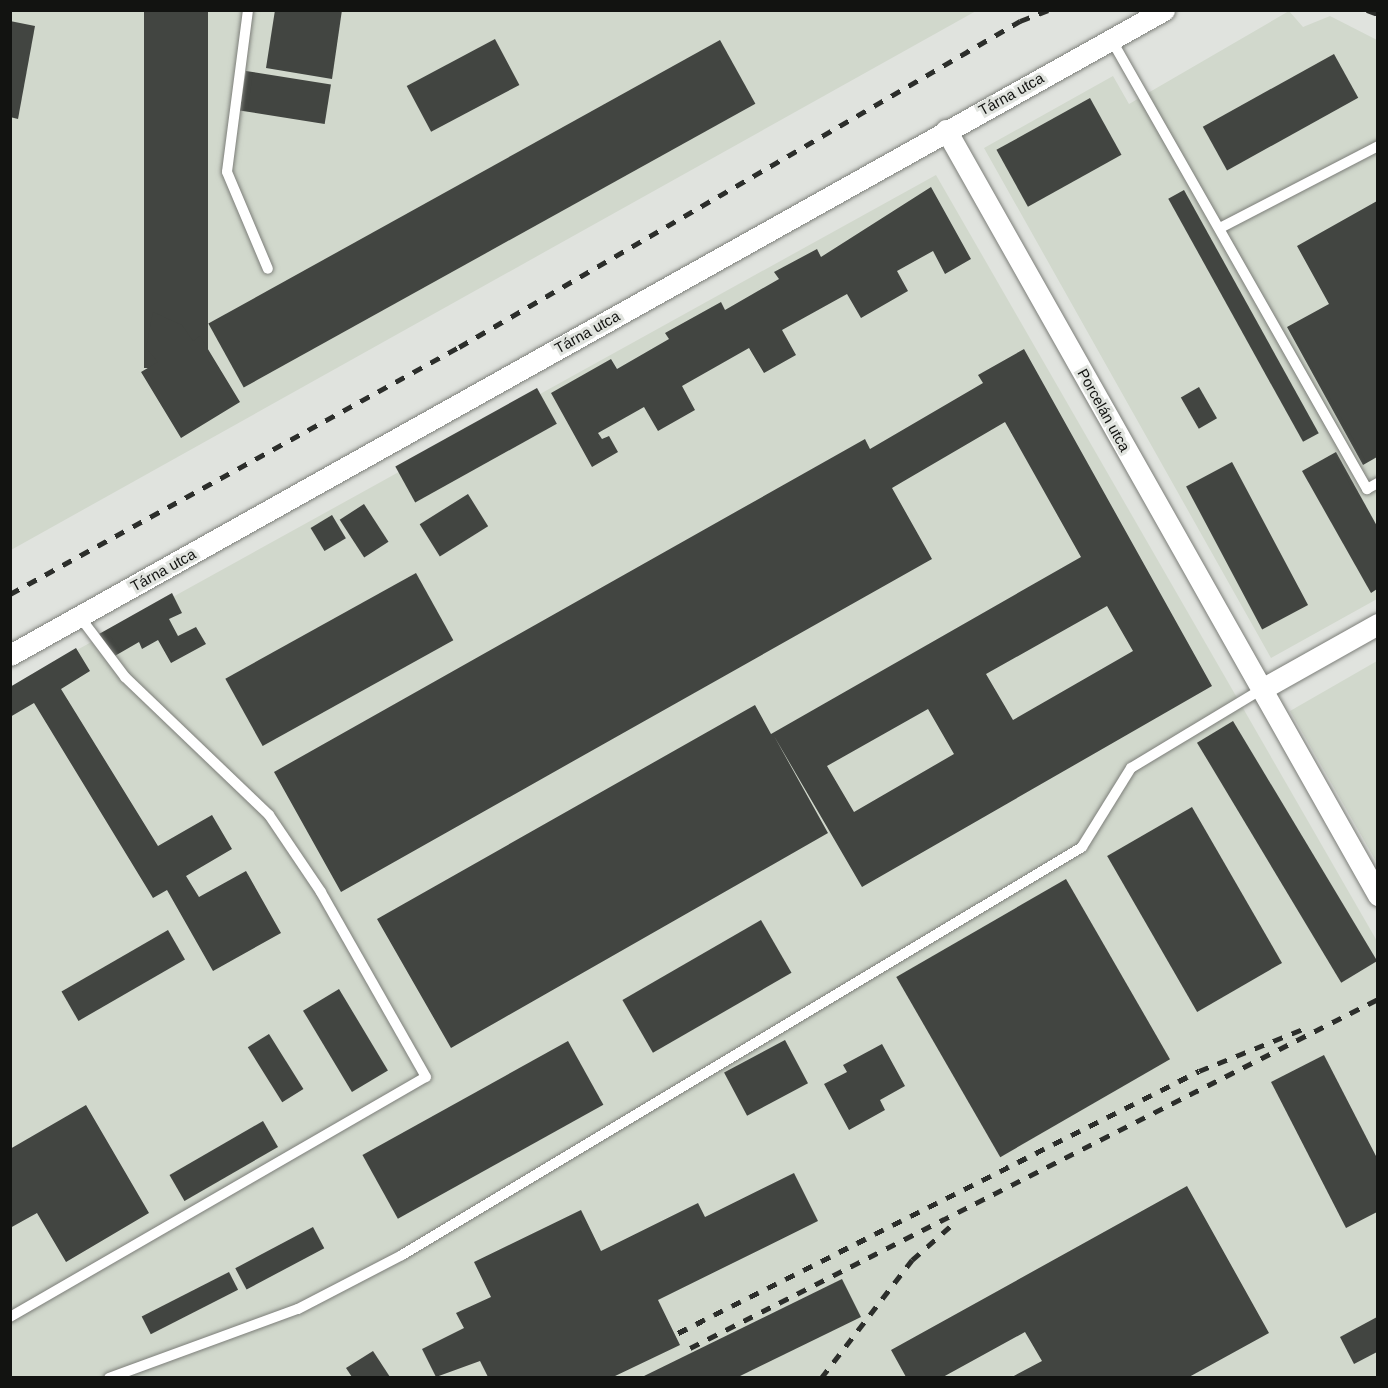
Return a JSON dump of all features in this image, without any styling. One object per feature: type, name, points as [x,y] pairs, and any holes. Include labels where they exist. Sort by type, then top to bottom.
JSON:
[{"type":"street","name":"Tárna utca","points":[[10,655],[1164,10]]},
{"type":"street","name":"Porcelán utca","points":[[946,130],[1377,895]]},
{"type":"street","points":[[1262,689],[1377,624]]},
{"type":"lane","points":[[248,10],[227,172],[268,269]]},
{"type":"lane","points":[[1111,39],[1367,489],[1377,483]]},
{"type":"lane","points":[[1220,228],[1377,146]]},
{"type":"lane","points":[[10,1317],[426,1077],[321,892],[269,815],[125,677],[80,617]]},
{"type":"lane","points":[[110,1377],[298,1309],[402,1255],[1082,847],[1131,768],[1262,689]]},
{"type":"shaded area","points":[[11,11],[976,11],[11,550]]},
{"type":"shaded area","points":[[1289,11],[1303,27],[1330,16],[1377,40],[1377,599],[1271,658],[984,148],[1113,76],[1129,104]]},
{"type":"shaded area","points":[[936,175],[1377,941],[1377,1377],[11,1377],[10,687]]},
{"type":"shaded area","points":[[1377,661],[1377,863],[1290,711]]},
{"type":"building","points":[[144,10],[208,10],[208,368],[144,368]]},
{"type":"building","points":[[275,10],[342,10],[332,79],[266,68]]},
{"type":"building","points":[[10,21],[35,26],[18,119],[10,117]]},
{"type":"building","points":[[495,39],[519,85],[431,132],[407,86]]},
{"type":"building","points":[[720,40],[755,104],[244,387],[208,324]]},
{"type":"building","points":[[1334,54],[1358,98],[1227,170],[1203,127]]},
{"type":"building","points":[[246,71],[331,84],[325,124],[240,111]]},
{"type":"building","points":[[1090,98],[1122,155],[1028,207],[996,150]]},
{"type":"building","points":[[931,187],[971,259],[945,274],[933,251],[897,271],[908,291],[861,318],[847,294],[782,330],[796,355],[764,373],[749,348],[682,386],[695,410],[658,431],[644,407],[598,433],[602,439],[609,436],[618,452],[592,467],[551,393],[611,359],[617,369],[669,339],[665,333],[721,302],[725,310],[779,279],[774,272],[817,249],[821,257]]},
{"type":"building","points":[[1184,190],[1319,433],[1303,442],[1168,199]]},
{"type":"building","points":[[1377,201],[1377,457],[1363,465],[1287,327],[1329,304],[1297,246]]},
{"type":"building","points":[[153,312],[182,325],[193,341],[200,336],[240,402],[181,438],[141,372],[158,362],[146,348]]},
{"type":"building","points":[[1024,349],[1212,686],[862,887],[774,736],[828,833],[451,1048],[377,919],[755,705],[771,734],[1081,557],[1005,422],[892,488],[932,559],[341,892],[274,772],[865,439],[870,449],[983,383],[978,375]],"holes":[[[1107,606],[1133,651],[1013,720],[986,674]],[[928,709],[954,754],[854,812],[827,766]]]},
{"type":"building","points":[[1199,387],[1217,418],[1199,429],[1181,398]]},
{"type":"building","points":[[537,388],[557,424],[415,502],[395,467]]},
{"type":"building","points":[[1336,452],[1377,526],[1377,589],[1371,593],[1302,471]]},
{"type":"building","points":[[1232,462],[1308,605],[1262,629],[1186,486]]},
{"type":"building","points":[[468,494],[488,526],[440,556],[420,524]]},
{"type":"building","points":[[364,504],[389,542],[364,558],[340,520]]},
{"type":"building","points":[[332,515],[346,538],[324,551],[311,528]]},
{"type":"building","points":[[416,573],[453,640],[263,746],[225,679]]},
{"type":"building","points":[[172,593],[182,613],[169,619],[178,636],[196,627],[206,644],[171,663],[158,640],[142,649],[139,642],[113,657],[99,634]]},
{"type":"building","points":[[76,648],[90,671],[61,689],[158,846],[212,815],[232,849],[186,876],[199,897],[246,871],[281,933],[213,971],[167,890],[153,898],[34,703],[10,717],[10,687]]},
{"type":"building","points":[[1233,721],[1377,961],[1341,983],[1197,743]]},
{"type":"building","points":[[1192,807],[1282,963],[1197,1012],[1107,856]]},
{"type":"building","points":[[1066,879],[1170,1059],[1000,1157],[896,977]]},
{"type":"building","points":[[761,920],[792,973],[653,1053],[622,1000]]},
{"type":"building","points":[[168,930],[185,959],[78,1021],[61,992]]},
{"type":"building","points":[[339,989],[388,1070],[352,1092],[303,1011]]},
{"type":"building","points":[[269,1034],[303,1089],[282,1102],[248,1047]]},
{"type":"building","points":[[785,1040],[808,1083],[747,1116],[724,1072]]},
{"type":"building","points":[[568,1041],[603,1105],[398,1219],[362,1155]]},
{"type":"building","points":[[882,1044],[905,1086],[880,1100],[885,1110],[849,1130],[824,1084],[847,1072],[843,1065]]},
{"type":"building","points":[[1324,1055],[1377,1158],[1377,1212],[1346,1228],[1271,1082]]},
{"type":"building","points":[[86,1105],[149,1213],[66,1262],[37,1213],[10,1228],[10,1149]]},
{"type":"building","points":[[263,1121],[278,1147],[184,1201],[169,1175]]},
{"type":"building","points":[[794,1173],[818,1221],[658,1300],[680,1345],[613,1377],[488,1377],[480,1361],[436,1377],[422,1349],[464,1328],[456,1313],[491,1297],[474,1262],[581,1210],[601,1251],[698,1203],[705,1217]]},
{"type":"building","points":[[1187,1186],[1269,1333],[1189,1377],[1012,1377],[1042,1361],[1025,1332],[943,1377],[906,1377],[891,1350]]},
{"type":"building","points":[[313,1227],[324,1248],[247,1290],[235,1268]]},
{"type":"building","points":[[229,1272],[238,1290],[151,1334],[142,1316]]},
{"type":"building","points":[[842,1279],[861,1317],[738,1377],[642,1377]]},
{"type":"building","points":[[1377,1317],[1377,1352],[1354,1364],[1340,1337]]},
{"type":"building","points":[[373,1351],[390,1377],[352,1377],[346,1368]]},
{"type":"railway","points":[[10,594],[459,347],[1020,21],[1048,10]]},
{"type":"railway","points":[[1367,10],[1378,14]]},
{"type":"railway","points":[[690,1348],[1378,999]]},
{"type":"railway","points":[[678,1333],[1199,1071],[1308,1027]]},
{"type":"railway","points":[[821,1378],[912,1260],[955,1222]]}]
